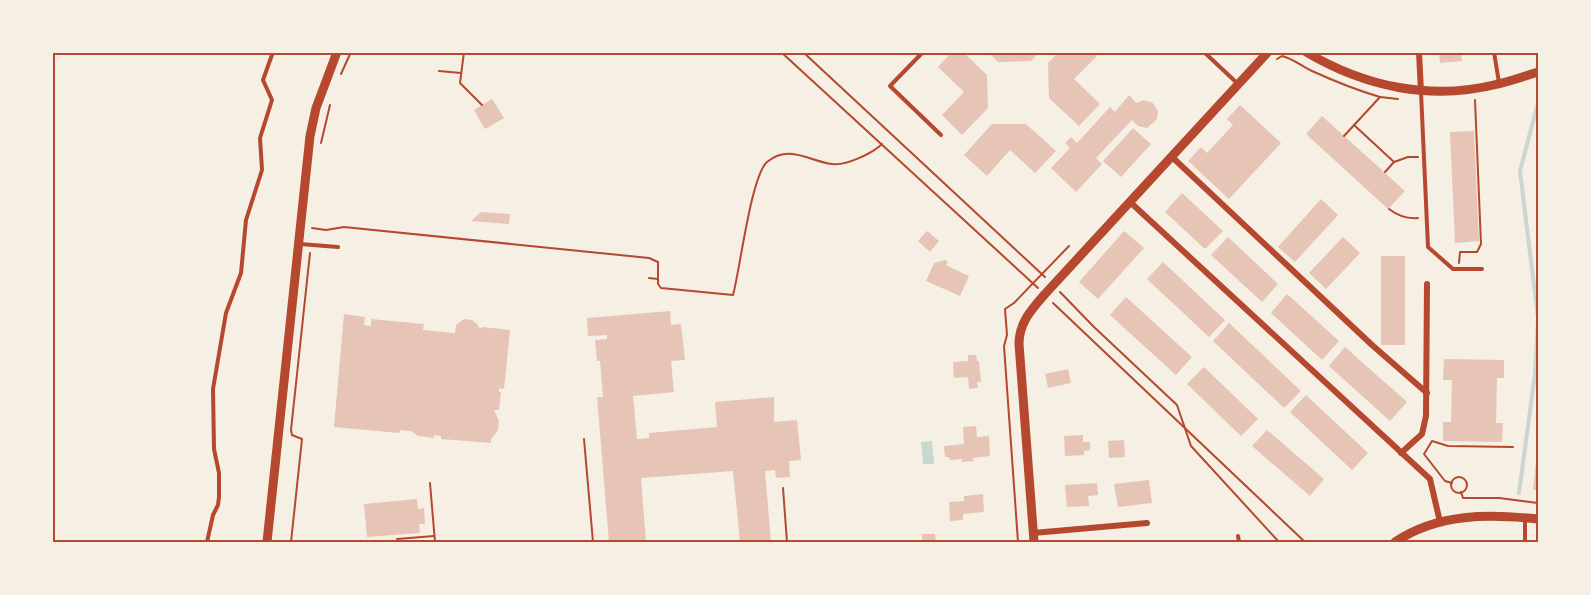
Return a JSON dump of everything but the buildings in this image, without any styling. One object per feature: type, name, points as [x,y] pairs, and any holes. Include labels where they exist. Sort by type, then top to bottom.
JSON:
[{"type":"street","points":[[267,543],[310,136],[316,108],[337,52]]},
{"type":"street","points":[[1306,52],[1351,76],[1421,92],[1473,89],[1539,72]]},
{"type":"street","points":[[1419,52],[1421,92]]},
{"type":"street","points":[[1147,523],[1034,538],[1019,345],[1022,325],[1028,314],[1130,202],[1239,85],[1272,56]]},
{"type":"street","points":[[1172,158],[1372,345],[1427,393]]},
{"type":"street","points":[[1130,202],[1430,479],[1440,522]]},
{"type":"street","points":[[1401,453],[1422,434],[1426,416],[1427,284]]},
{"type":"street","points":[[1395,543],[1419,530],[1463,517],[1487,515],[1539,519]]},
{"type":"lane","points":[[207,543],[219,496],[219,473],[214,449],[213,388],[226,313],[241,273],[246,220],[262,170],[260,138],[272,100],[263,80],[273,52]]},
{"type":"lane","points":[[923,52],[890,86],[941,135]]},
{"type":"lane","points":[[1204,52],[1239,85]]},
{"type":"lane","points":[[1494,52],[1499,84]]},
{"type":"lane","points":[[1421,92],[1428,247],[1453,269],[1482,269]]},
{"type":"lane","points":[[297,244],[338,247]]},
{"type":"lane","points":[[1525,518],[1525,543]]},
{"type":"lane","points":[[1238,536],[1239,543]]},
{"type":"path","points":[[341,76],[351,52]]},
{"type":"path","points":[[464,52],[460,83],[482,105]]},
{"type":"path","points":[[1272,56],[1293,59],[1306,68],[1354,90],[1380,97],[1344,136]]},
{"type":"path","points":[[440,71],[462,73]]},
{"type":"path","points":[[1452,258],[1458,265],[1460,252],[1477,252],[1481,244],[1475,100]]},
{"type":"path","points":[[321,149],[330,103]]},
{"type":"path","points":[[1354,125],[1394,162]]},
{"type":"path","points":[[291,543],[302,438],[292,435],[291,430],[312,228],[326,230],[344,227],[649,258],[658,262],[658,284],[661,288],[733,295],[752,200],[765,164],[790,152],[834,165],[867,155],[882,144]]},
{"type":"path","points":[[1385,172],[1394,162],[1408,157],[1424,157]]},
{"type":"path","points":[[1389,209],[1395,214],[1410,219],[1427,218]]},
{"type":"path","points":[[649,278],[659,279]]},
{"type":"path","points":[[584,439],[593,543]]},
{"type":"path","points":[[1452,483],[1445,481],[1424,454],[1432,441],[1448,446],[1513,447]]},
{"type":"path","points":[[1459,477],[1465,481],[1465,489],[1455,492],[1452,489],[1452,483],[1459,477]]},
{"type":"path","points":[[430,483],[435,543]]},
{"type":"path","points":[[783,488],[787,543]]},
{"type":"path","points":[[1461,492],[1463,498],[1499,498],[1539,503]]},
{"type":"path","points":[[397,539],[434,536]]},
{"type":"shaded area","points":[[932,441],[934,464],[923,464],[921,442]]},
{"type":"waterway","points":[[1519,493],[1535,374],[1538,318],[1520,171],[1538,103]]}]
